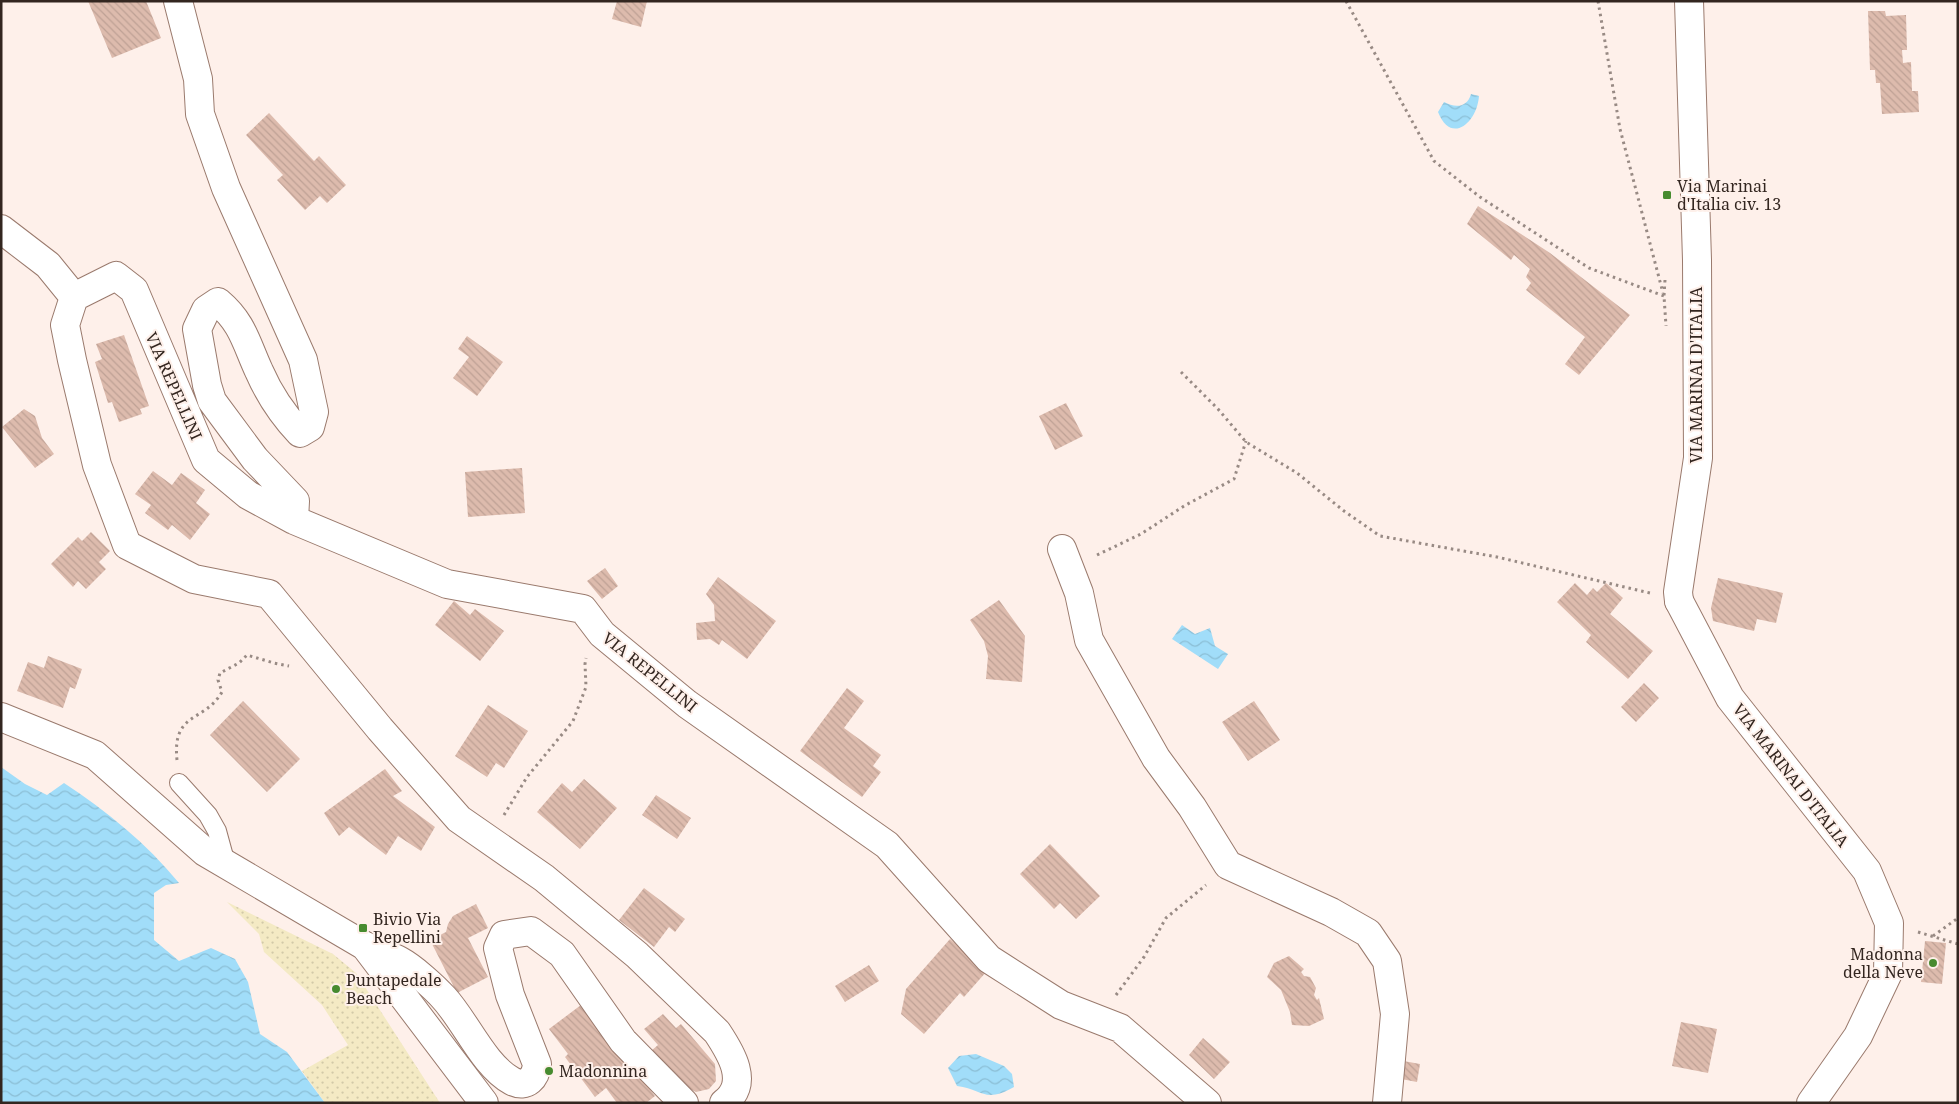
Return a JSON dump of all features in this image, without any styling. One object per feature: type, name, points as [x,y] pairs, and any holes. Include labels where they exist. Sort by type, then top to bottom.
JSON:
[{"type":"street","points":[[178,1],[198,79],[200,114],[226,188],[303,360],[314,412],[310,427],[300,433],[288,420],[259,372],[233,314],[218,302],[206,310],[197,329],[207,385],[212,401],[255,460],[295,501],[294,520]]},
{"type":"street","name":"VIA MARINAI D'ITALIA","points":[[1689,1],[1697,260],[1698,458],[1678,592],[1679,601],[1730,698],[1867,871],[1889,923]]},
{"type":"street","points":[[1,229],[48,265],[74,297],[65,326],[72,360],[98,465],[127,545],[194,580],[268,594],[460,819],[544,878],[636,955],[716,1032],[727,1047],[738,1075],[732,1096],[724,1103]]},
{"type":"street","name":"VIA REPELLINI","points":[[74,297],[116,276],[134,290],[206,460],[248,495],[294,520],[447,584],[583,609],[602,634],[687,704],[887,845],[989,959],[1061,1005],[1120,1028],[1206,1103]]},
{"type":"street","points":[[1065,558],[1079,593],[1090,640],[1156,758],[1192,807],[1228,865],[1331,912],[1368,933],[1387,961],[1395,1014],[1388,1103]]},
{"type":"street","points":[[1,717],[95,755],[205,852],[364,946],[401,962],[444,999],[497,1070],[513,1082],[522,1083],[530,1081],[536,1074],[537,1064],[510,995],[498,948],[504,936],[531,931],[562,954],[623,1040],[684,1103]]},
{"type":"street","points":[[1811,1103],[1858,1036],[1888,973],[1889,923]]},
{"type":"street","points":[[364,946],[484,1103]]},
{"type":"lane","points":[[179,782],[208,815],[217,831],[226,864]]},
{"type":"path","points":[[1346,1],[1434,161],[1480,197],[1589,268],[1664,296],[1620,129],[1598,1]]},
{"type":"path","points":[[1182,372],[1246,441],[1298,473],[1344,511],[1380,536],[1497,557],[1620,585],[1679,601]]},
{"type":"path","points":[[1065,558],[1141,534],[1184,506],[1234,479],[1246,441]]},
{"type":"path","points":[[489,839],[527,776],[573,721],[586,688],[584,664],[590,647],[602,634]]},
{"type":"path","points":[[179,782],[176,746],[178,732],[198,712],[214,705],[222,692],[218,680],[220,673],[239,663],[247,655],[288,666],[321,658]]},
{"type":"path","points":[[1100,1021],[1123,983],[1144,957],[1166,918],[1212,881],[1228,865]]},
{"type":"path","points":[[1932,936],[1958,918]]},
{"type":"path","points":[[1889,923],[1958,944]]},
{"type":"sand","name":"Puntapedale Beach","points":[[227,902],[333,954],[356,973],[440,1103],[325,1103],[302,1071],[348,1045],[322,1005],[264,952],[259,934]]},
{"type":"water","points":[[1471,94],[1479,96],[1474,115],[1469,122],[1456,129],[1443,122],[1438,112],[1444,102],[1460,106],[1467,102]]},
{"type":"water","points":[[1182,625],[1195,634],[1210,628],[1215,646],[1228,654],[1218,669],[1172,639]]},
{"type":"water","points":[[1,767],[25,784],[47,795],[64,783],[111,817],[154,855],[179,883],[166,885],[154,893],[154,940],[179,961],[211,948],[235,959],[248,982],[260,1034],[287,1052],[325,1103],[1,1103]]},
{"type":"water","points":[[976,1054],[1004,1066],[1012,1074],[1014,1087],[1004,1092],[990,1095],[957,1086],[948,1068],[959,1056]]},
{"type":"building","points":[[88,1],[146,1],[161,38],[112,58]]},
{"type":"building","points":[[617,1],[647,1],[641,27],[612,19]]},
{"type":"building","points":[[1868,11],[1885,11],[1886,16],[1906,15],[1907,50],[1902,50],[1903,63],[1911,62],[1912,91],[1918,91],[1919,112],[1882,114],[1880,83],[1876,83],[1875,70],[1870,70]]},
{"type":"building","points":[[269,113],[314,161],[319,156],[346,185],[327,203],[320,196],[305,210],[277,180],[283,175],[246,135]]},
{"type":"building","points":[[1478,206],[1550,253],[1630,315],[1579,375],[1565,364],[1585,337],[1526,290],[1531,283],[1526,277],[1530,269],[1514,255],[1511,260],[1467,224]]},
{"type":"building","points":[[124,335],[149,406],[140,409],[142,414],[119,422],[112,402],[108,403],[95,362],[102,359],[96,344]]},
{"type":"building","points":[[467,336],[503,362],[477,396],[453,378],[469,357],[458,349]]},
{"type":"building","points":[[1066,403],[1083,436],[1055,450],[1039,416]]},
{"type":"building","points":[[24,409],[35,416],[42,438],[54,454],[35,468],[2,427]]},
{"type":"building","points":[[522,468],[525,513],[468,517],[465,472]]},
{"type":"building","points":[[153,471],[172,485],[181,473],[205,490],[196,503],[210,514],[190,540],[172,525],[168,530],[145,513],[151,505],[135,494]]},
{"type":"building","points":[[91,532],[110,551],[99,562],[106,569],[86,589],[78,581],[73,587],[51,564],[78,537],[82,541]]},
{"type":"building","points":[[605,568],[618,586],[602,599],[587,581]]},
{"type":"building","points":[[718,577],[776,621],[747,659],[722,640],[719,645],[710,639],[697,640],[696,623],[715,621],[714,605],[706,594]]},
{"type":"building","points":[[1718,578],[1783,593],[1776,623],[1757,619],[1754,631],[1713,621],[1711,608]]},
{"type":"building","points":[[1575,583],[1587,595],[1593,588],[1597,592],[1606,583],[1623,598],[1610,614],[1653,651],[1628,679],[1586,642],[1591,635],[1557,602]]},
{"type":"building","points":[[999,600],[1025,636],[1022,682],[986,679],[988,656],[984,641],[970,620]]},
{"type":"building","points":[[454,601],[470,615],[475,609],[504,631],[480,661],[435,625]]},
{"type":"building","points":[[48,656],[82,669],[75,689],[70,687],[63,708],[17,691],[28,662],[44,668]]},
{"type":"building","points":[[1644,683],[1659,698],[1636,722],[1621,707]]},
{"type":"building","points":[[847,688],[864,701],[844,728],[881,755],[873,766],[881,772],[862,797],[800,751]]},
{"type":"building","points":[[243,701],[300,759],[267,792],[210,735]]},
{"type":"building","points":[[1254,701],[1280,740],[1248,761],[1222,722]]},
{"type":"building","points":[[488,705],[528,731],[504,768],[496,763],[487,777],[455,756]]},
{"type":"building","points":[[385,769],[402,791],[393,796],[435,827],[421,851],[398,836],[386,855],[349,827],[339,836],[324,813]]},
{"type":"building","points":[[584,779],[617,808],[580,849],[537,812],[562,783],[572,792]]},
{"type":"building","points":[[656,795],[691,818],[677,839],[642,815]]},
{"type":"building","points":[[1050,844],[1100,896],[1076,919],[1060,903],[1054,909],[1020,874]]},
{"type":"building","points":[[644,888],[685,919],[675,932],[669,927],[654,947],[619,920]]},
{"type":"building","points":[[476,904],[488,928],[468,938],[488,977],[457,993],[430,940],[446,932],[453,916]]},
{"type":"building","points":[[950,939],[987,971],[964,997],[960,993],[924,1034],[901,1014],[906,989]]},
{"type":"building","name":"Madonna della Neve","points":[[1925,941],[1946,943],[1942,984],[1921,982]]},
{"type":"building","points":[[1289,956],[1304,969],[1301,972],[1304,976],[1310,977],[1316,988],[1314,995],[1317,1000],[1319,998],[1324,1019],[1309,1026],[1292,1025],[1290,1012],[1281,990],[1267,977],[1274,963]]},
{"type":"building","points":[[869,965],[879,981],[845,1002],[835,986]]},
{"type":"building","points":[[585,1002],[655,1096],[646,1103],[617,1103],[606,1088],[595,1097],[565,1057],[568,1054],[549,1029]]},
{"type":"building","points":[[663,1014],[676,1028],[681,1024],[715,1064],[716,1081],[709,1089],[696,1092],[688,1088],[651,1051],[658,1045],[644,1029]]},
{"type":"building","points":[[1681,1022],[1717,1029],[1708,1073],[1672,1066]]},
{"type":"building","points":[[1203,1038],[1230,1062],[1214,1079],[1189,1055]]},
{"type":"building","points":[[1398,1060],[1420,1064],[1417,1082],[1396,1078]]},
{"type":"place","name":"Via Marinai d'Italia civ. 13","points":[[1667,195]]},
{"type":"place","name":"Bivio Via Repellini","points":[[363,928]]},
{"type":"place","name":"Madonna della Neve","points":[[1933,963]]},
{"type":"place","name":"Puntapedale Beach","points":[[336,989]]},
{"type":"place","name":"Madonnina","points":[[549,1071]]}]
